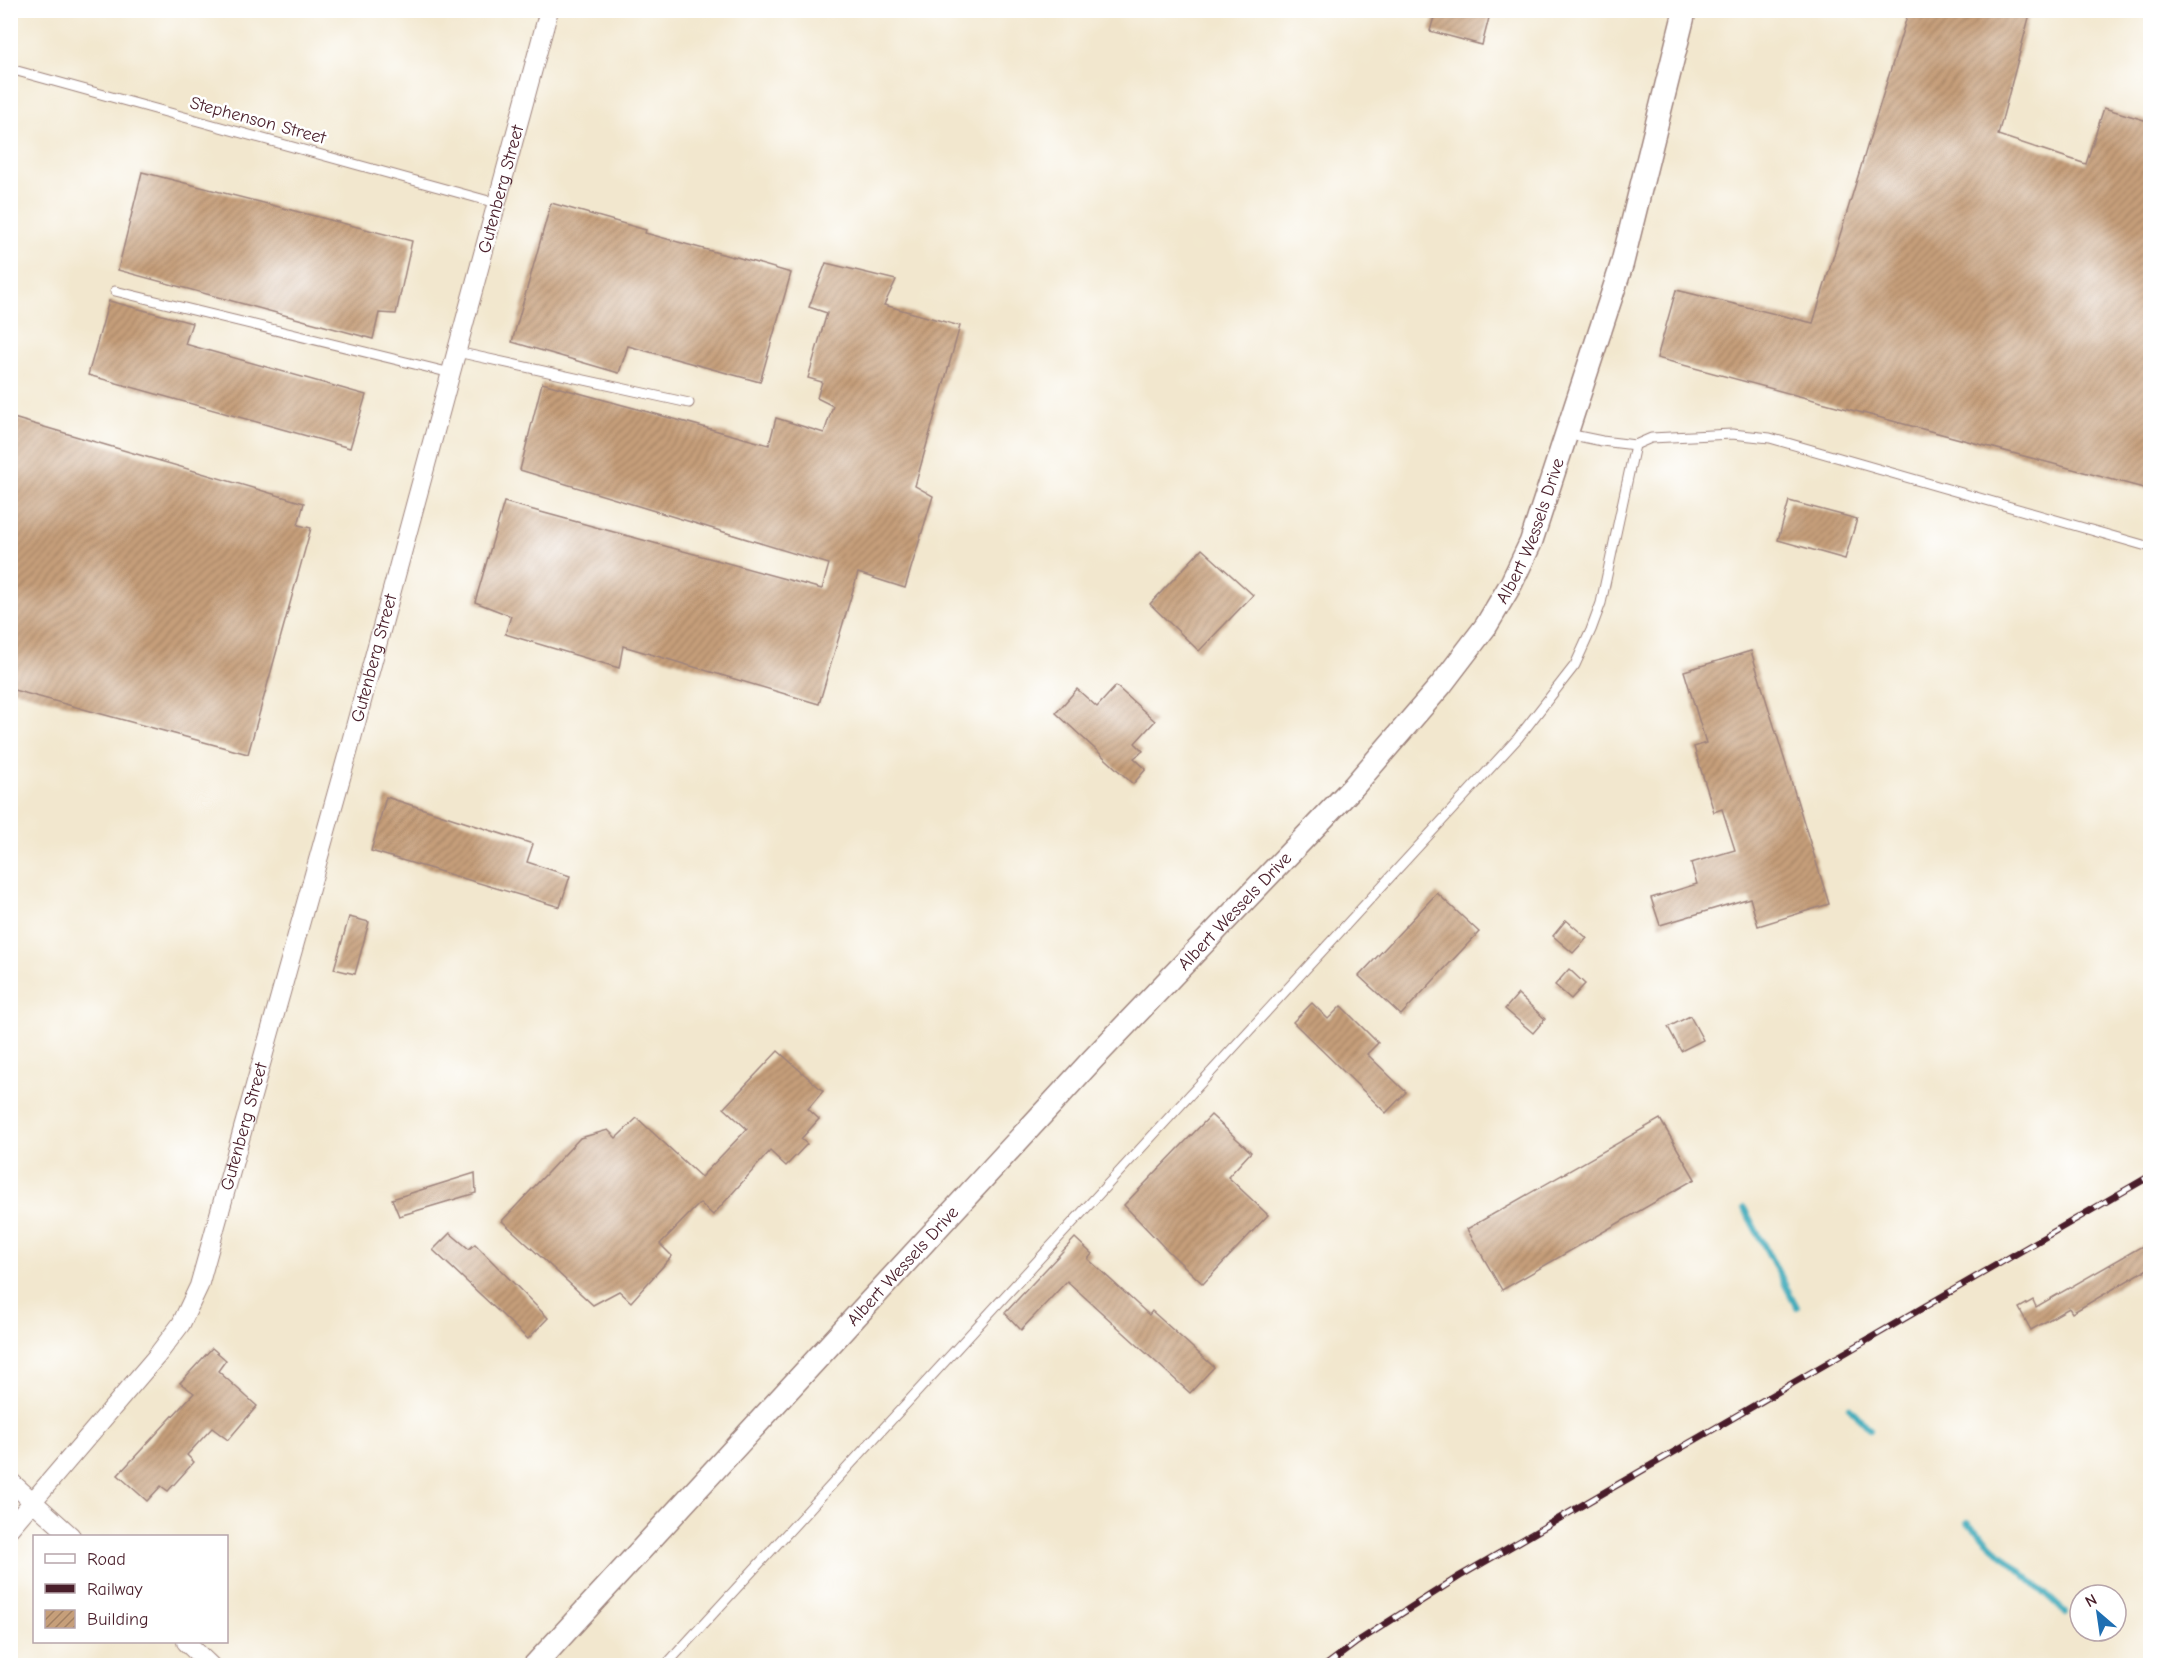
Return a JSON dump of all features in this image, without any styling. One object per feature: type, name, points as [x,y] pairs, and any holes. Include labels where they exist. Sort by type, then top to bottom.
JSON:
[{"type":"street","name":"Gutenberg Street","points":[[10,1528],[156,1357],[181,1324],[192,1303],[346,760],[549,10]]},
{"type":"street","name":"Albert Wessels Drive","points":[[534,1665],[1092,1059],[1314,830],[1441,685],[1486,626],[1511,584],[1531,542],[1622,264],[1686,10]]},
{"type":"street","points":[[10,1481],[71,1535]]},
{"type":"street","points":[[188,1643],[211,1665]]},
{"type":"lane","name":"Stephenson Street","points":[[10,69],[496,202]]},
{"type":"lane","points":[[116,291],[451,373]]},
{"type":"lane","points":[[457,352],[689,403]]},
{"type":"lane","points":[[1567,433],[1635,445],[1651,438],[1732,434],[1770,438],[2151,547]]},
{"type":"lane","points":[[665,1665],[1518,738],[1551,698],[1575,665],[1601,603],[1635,445]]},
{"type":"building","points":[[1436,10],[1491,10],[1482,45],[1430,31]]},
{"type":"building","points":[[1909,10],[2031,10],[1998,135],[2086,164],[2104,108],[2151,122],[2151,490],[1657,358],[1676,290],[1813,323]]},
{"type":"building","points":[[142,172],[412,241],[396,314],[379,313],[373,339],[118,270]]},
{"type":"building","points":[[551,203],[646,230],[645,233],[791,273],[760,382],[628,346],[619,373],[512,342]]},
{"type":"building","points":[[826,263],[896,280],[884,305],[960,326],[915,486],[933,496],[905,588],[858,573],[819,704],[623,646],[619,668],[505,634],[511,616],[475,602],[504,502],[822,589],[829,564],[520,470],[542,383],[769,445],[776,418],[824,433],[833,406],[817,398],[822,382],[808,378],[827,313],[809,307]]},
{"type":"building","points":[[109,301],[192,323],[185,344],[366,395],[350,448],[88,375]]},
{"type":"building","points":[[10,417],[304,503],[298,525],[311,528],[248,754],[10,689]]},
{"type":"building","points":[[1789,501],[1857,519],[1845,559],[1778,540]]},
{"type":"building","points":[[1202,549],[1253,595],[1199,651],[1150,604]]},
{"type":"building","points":[[1751,651],[1829,904],[1758,926],[1750,898],[1660,925],[1651,898],[1697,884],[1691,863],[1735,850],[1722,809],[1714,812],[1694,747],[1706,743],[1684,671]]},
{"type":"building","points":[[1116,686],[1155,721],[1135,743],[1143,751],[1134,758],[1146,769],[1133,784],[1056,713],[1077,689],[1097,707]]},
{"type":"building","points":[[386,797],[533,844],[527,862],[570,876],[560,907],[371,851]]},
{"type":"building","points":[[1437,893],[1479,932],[1401,1015],[1359,976]]},
{"type":"building","points":[[349,917],[369,922],[355,974],[334,969]]},
{"type":"building","points":[[1566,920],[1587,938],[1573,953],[1553,936]]},
{"type":"building","points":[[1569,969],[1585,984],[1571,999],[1555,985]]},
{"type":"building","points":[[1518,994],[1545,1019],[1533,1033],[1505,1009]]},
{"type":"building","points":[[1312,1003],[1328,1019],[1341,1006],[1378,1043],[1367,1054],[1406,1092],[1386,1113],[1293,1022]]},
{"type":"building","points":[[1690,1016],[1703,1040],[1681,1051],[1668,1027]]},
{"type":"building","points":[[778,1051],[823,1091],[808,1109],[819,1119],[801,1139],[807,1144],[786,1166],[770,1151],[713,1215],[700,1203],[660,1244],[672,1256],[631,1302],[619,1291],[593,1305],[502,1221],[580,1138],[608,1130],[616,1138],[637,1118],[701,1177],[747,1129],[724,1108]]},
{"type":"building","points":[[1211,1115],[1251,1152],[1228,1177],[1268,1215],[1203,1284],[1124,1205]]},
{"type":"building","points":[[1660,1119],[1695,1179],[1502,1290],[1467,1229]]},
{"type":"building","points":[[475,1173],[476,1193],[399,1216],[392,1199]]},
{"type":"building","points":[[450,1233],[469,1249],[475,1244],[548,1318],[528,1339],[433,1250]]},
{"type":"building","points":[[1075,1238],[1092,1254],[1088,1259],[1149,1315],[1152,1311],[1214,1367],[1190,1393],[1067,1281],[1021,1330],[1005,1313]]},
{"type":"building","points":[[2151,1241],[2151,1267],[2072,1313],[2069,1308],[2031,1330],[2019,1308],[2033,1300],[2036,1307]]},
{"type":"building","points":[[212,1348],[226,1360],[218,1371],[257,1406],[228,1440],[212,1428],[187,1455],[194,1462],[168,1491],[161,1486],[147,1501],[118,1475],[194,1393],[180,1383]]},
{"type":"waterway","points":[[1744,1208],[1797,1307]]},
{"type":"waterway","points":[[1849,1407],[1870,1429]]},
{"type":"waterway","points":[[1967,1522],[2066,1613]]},
{"type":"railway","points":[[1325,1666],[1357,1642],[1460,1576],[2150,1176]]}]
